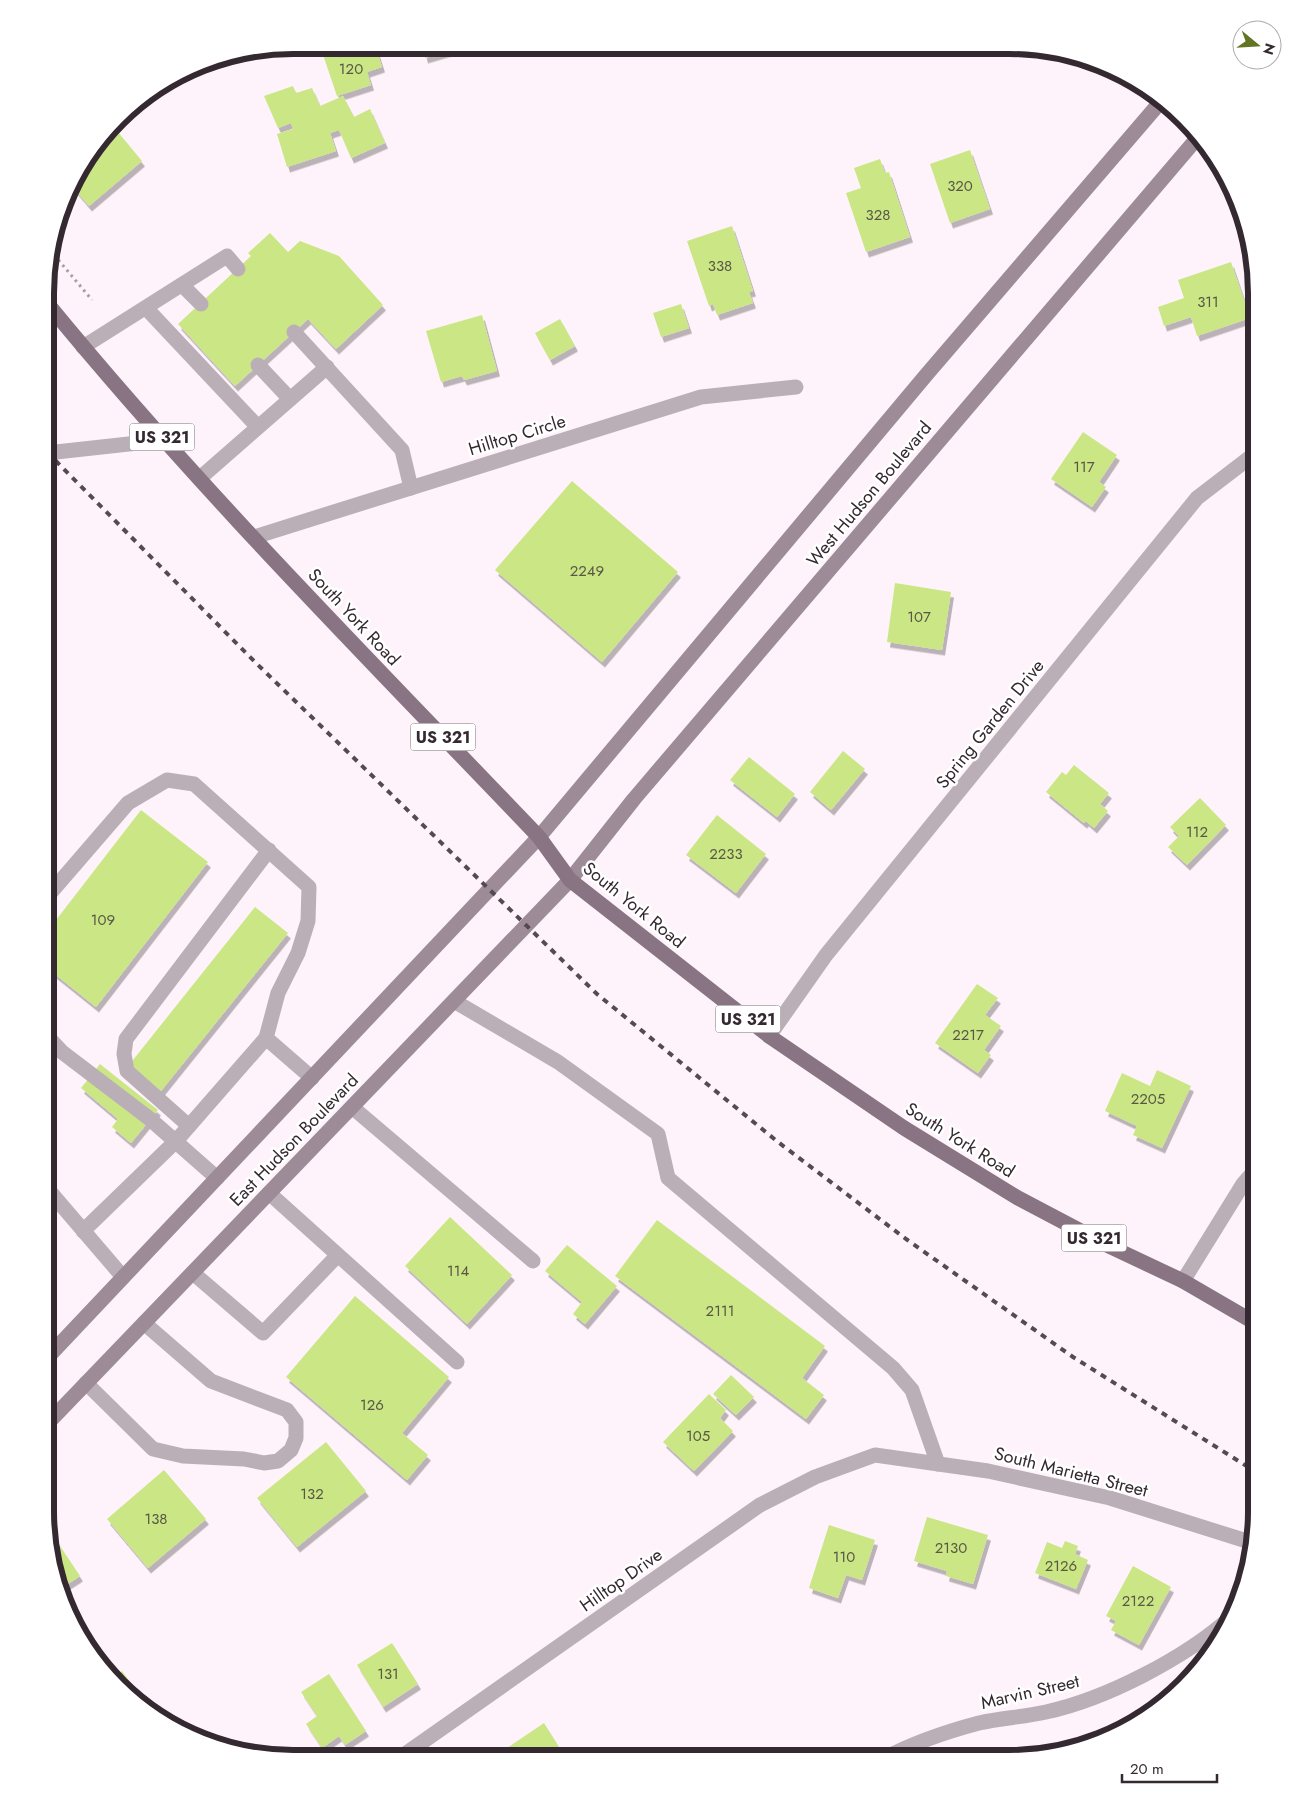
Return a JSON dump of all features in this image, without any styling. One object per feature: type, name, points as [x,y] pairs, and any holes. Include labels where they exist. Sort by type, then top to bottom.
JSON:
[{"type":"main road","name":"West Hudson Boulevard","points":[[539,837],[927,374],[1158,105]]},
{"type":"main road","name":"West Hudson Boulevard","points":[[570,880],[640,791],[1195,142]]},
{"type":"main road","name":"South York Road","points":[[54,312],[165,440],[254,537],[539,837],[570,880],[769,1036],[904,1128],[1018,1198],[1111,1247],[1183,1281],[1248,1319]]},
{"type":"main road","name":"East Hudson Boulevard","points":[[54,1350],[539,837]]},
{"type":"main road","name":"East Hudson Boulevard","points":[[54,1417],[570,880]]},
{"type":"street","points":[[83,347],[227,256],[238,268]]},
{"type":"street","points":[[182,285],[201,304]]},
{"type":"street","points":[[146,308],[257,426]]},
{"type":"street","points":[[294,332],[402,450],[411,488]]},
{"type":"street","points":[[258,365],[290,399]]},
{"type":"street","points":[[200,478],[257,426],[327,367]]},
{"type":"street","name":"Hilltop Circle","points":[[254,537],[701,397],[796,387]]},
{"type":"street","points":[[54,452],[165,440]]},
{"type":"street","name":"Spring Garden Drive","points":[[769,1036],[826,955],[1197,498],[1248,459]]},
{"type":"street","points":[[54,889],[128,803],[167,780],[194,784],[309,887],[308,921],[298,953],[278,993],[266,1038],[176,1141],[83,1231]]},
{"type":"street","points":[[189,1126],[128,1071],[124,1054],[126,1038],[264,845]]},
{"type":"street","points":[[454,1001],[558,1062],[658,1134],[668,1178],[893,1368],[912,1390],[938,1464]]},
{"type":"street","points":[[266,1038],[312,1078]]},
{"type":"street","points":[[54,1044],[62,1052],[150,1119],[218,1178]]},
{"type":"street","points":[[352,1107],[533,1261]]},
{"type":"street","points":[[1183,1281],[1248,1178]]},
{"type":"street","points":[[269,1194],[457,1362]]},
{"type":"street","points":[[54,1197],[123,1277]]},
{"type":"street","points":[[193,1273],[263,1333],[337,1256]]},
{"type":"street","points":[[86,1383],[153,1449],[168,1454],[244,1459],[264,1463],[278,1461],[291,1450],[296,1438],[296,1422],[287,1410],[211,1381],[144,1323]]},
{"type":"street","name":"South Marietta Street","points":[[875,1455],[988,1471],[1110,1498],[1246,1541]]},
{"type":"street","name":"Hilltop Drive","points":[[411,1750],[760,1505],[815,1477],[875,1455]]},
{"type":"street","name":"Marvin Street","points":[[899,1750],[915,1742],[979,1723],[1047,1712],[1099,1695],[1154,1670],[1219,1626]]},
{"type":"path","points":[[56,258],[92,300]]},
{"type":"building","points":[[323,54],[378,54],[382,67],[367,72],[371,85],[337,96]]},
{"type":"building","points":[[424,54],[439,54],[425,58]]},
{"type":"building","points":[[293,86],[296,93],[312,88],[320,106],[343,96],[354,117],[370,109],[385,143],[351,158],[339,130],[330,133],[336,151],[287,167],[277,134],[293,129],[291,123],[278,128],[264,96]]},
{"type":"building","points":[[117,131],[142,161],[89,206],[76,191],[94,160]]},
{"type":"building","points":[[970,150],[990,209],[950,223],[930,164]]},
{"type":"building","points":[[880,159],[885,173],[889,172],[910,237],[866,252],[846,193],[861,188],[854,168]]},
{"type":"building","points":[[732,226],[753,291],[749,292],[753,303],[717,315],[713,304],[709,306],[687,241]]},
{"type":"building","points":[[270,233],[288,252],[300,241],[339,256],[383,305],[336,349],[308,319],[235,386],[178,324],[251,256],[248,253]]},
{"type":"building","points":[[1231,262],[1248,312],[1248,319],[1197,336],[1191,317],[1164,326],[1158,307],[1184,298],[1178,280]]},
{"type":"building","points":[[681,304],[689,328],[661,337],[653,313]]},
{"type":"building","points":[[482,315],[497,371],[464,380],[462,376],[441,382],[426,331]]},
{"type":"building","points":[[560,319],[575,346],[550,360],[535,333]]},
{"type":"building","points":[[1083,432],[1117,455],[1099,482],[1106,487],[1092,507],[1051,479]]},
{"type":"building","points":[[572,481],[678,572],[602,662],[495,570]]},
{"type":"building","points":[[895,583],[951,592],[942,650],[887,642]]},
{"type":"building","points":[[843,751],[865,769],[831,810],[810,792]]},
{"type":"building","points":[[749,757],[795,794],[777,817],[730,780]]},
{"type":"building","points":[[1074,765],[1109,793],[1100,804],[1108,811],[1094,828],[1086,821],[1084,823],[1046,792],[1062,772],[1066,775]]},
{"type":"building","points":[[1200,798],[1226,825],[1187,865],[1168,847],[1179,836],[1170,827]]},
{"type":"building","points":[[141,810],[208,862],[96,1007],[54,973],[54,923]]},
{"type":"building","points":[[717,815],[766,854],[736,893],[686,855]]},
{"type":"building","points":[[255,907],[288,933],[161,1091],[129,1065]]},
{"type":"building","points":[[977,984],[998,998],[985,1015],[1001,1026],[984,1050],[991,1055],[978,1073],[935,1043]]},
{"type":"building","points":[[100,1064],[158,1110],[131,1143],[112,1127],[118,1119],[81,1088]]},
{"type":"building","points":[[1157,1070],[1191,1086],[1162,1148],[1133,1135],[1137,1126],[1105,1111],[1122,1073],[1150,1086]]},
{"type":"building","points":[[450,1217],[512,1275],[467,1324],[405,1266]]},
{"type":"building","points":[[657,1220],[825,1346],[802,1378],[824,1395],[806,1419],[615,1276]]},
{"type":"building","points":[[567,1245],[617,1286],[585,1324],[573,1314],[582,1302],[545,1271]]},
{"type":"building","points":[[355,1296],[449,1377],[402,1433],[428,1455],[407,1480],[286,1377]]},
{"type":"building","points":[[731,1375],[754,1397],[736,1415],[713,1394]]},
{"type":"building","points":[[709,1394],[726,1410],[720,1418],[733,1431],[694,1471],[663,1442]]},
{"type":"building","points":[[326,1442],[366,1491],[297,1547],[257,1498]]},
{"type":"building","points":[[164,1470],[206,1519],[148,1568],[107,1519]]},
{"type":"building","points":[[927,1517],[988,1535],[973,1584],[946,1576],[947,1571],[914,1561]]},
{"type":"building","points":[[829,1525],[875,1540],[862,1580],[846,1575],[838,1598],[809,1588]]},
{"type":"building","points":[[1065,1541],[1078,1546],[1075,1554],[1088,1560],[1076,1589],[1035,1573],[1047,1542],[1062,1548]]},
{"type":"building","points":[[58,1543],[80,1576],[65,1586],[58,1558],[56,1544]]},
{"type":"building","points":[[1133,1566],[1171,1587],[1139,1645],[1111,1630],[1116,1621],[1106,1616]]},
{"type":"building","points":[[392,1643],[418,1684],[383,1707],[357,1665]]},
{"type":"building","points":[[122,1671],[140,1695],[118,1674]]},
{"type":"building","points":[[329,1674],[366,1731],[345,1745],[339,1736],[322,1748],[306,1724],[317,1716],[301,1692]]},
{"type":"building","points":[[544,1723],[561,1750],[504,1750]]},
{"type":"railway","points":[[54,459],[256,663],[597,994],[778,1142],[906,1239],[1073,1357],[1248,1467]]}]
